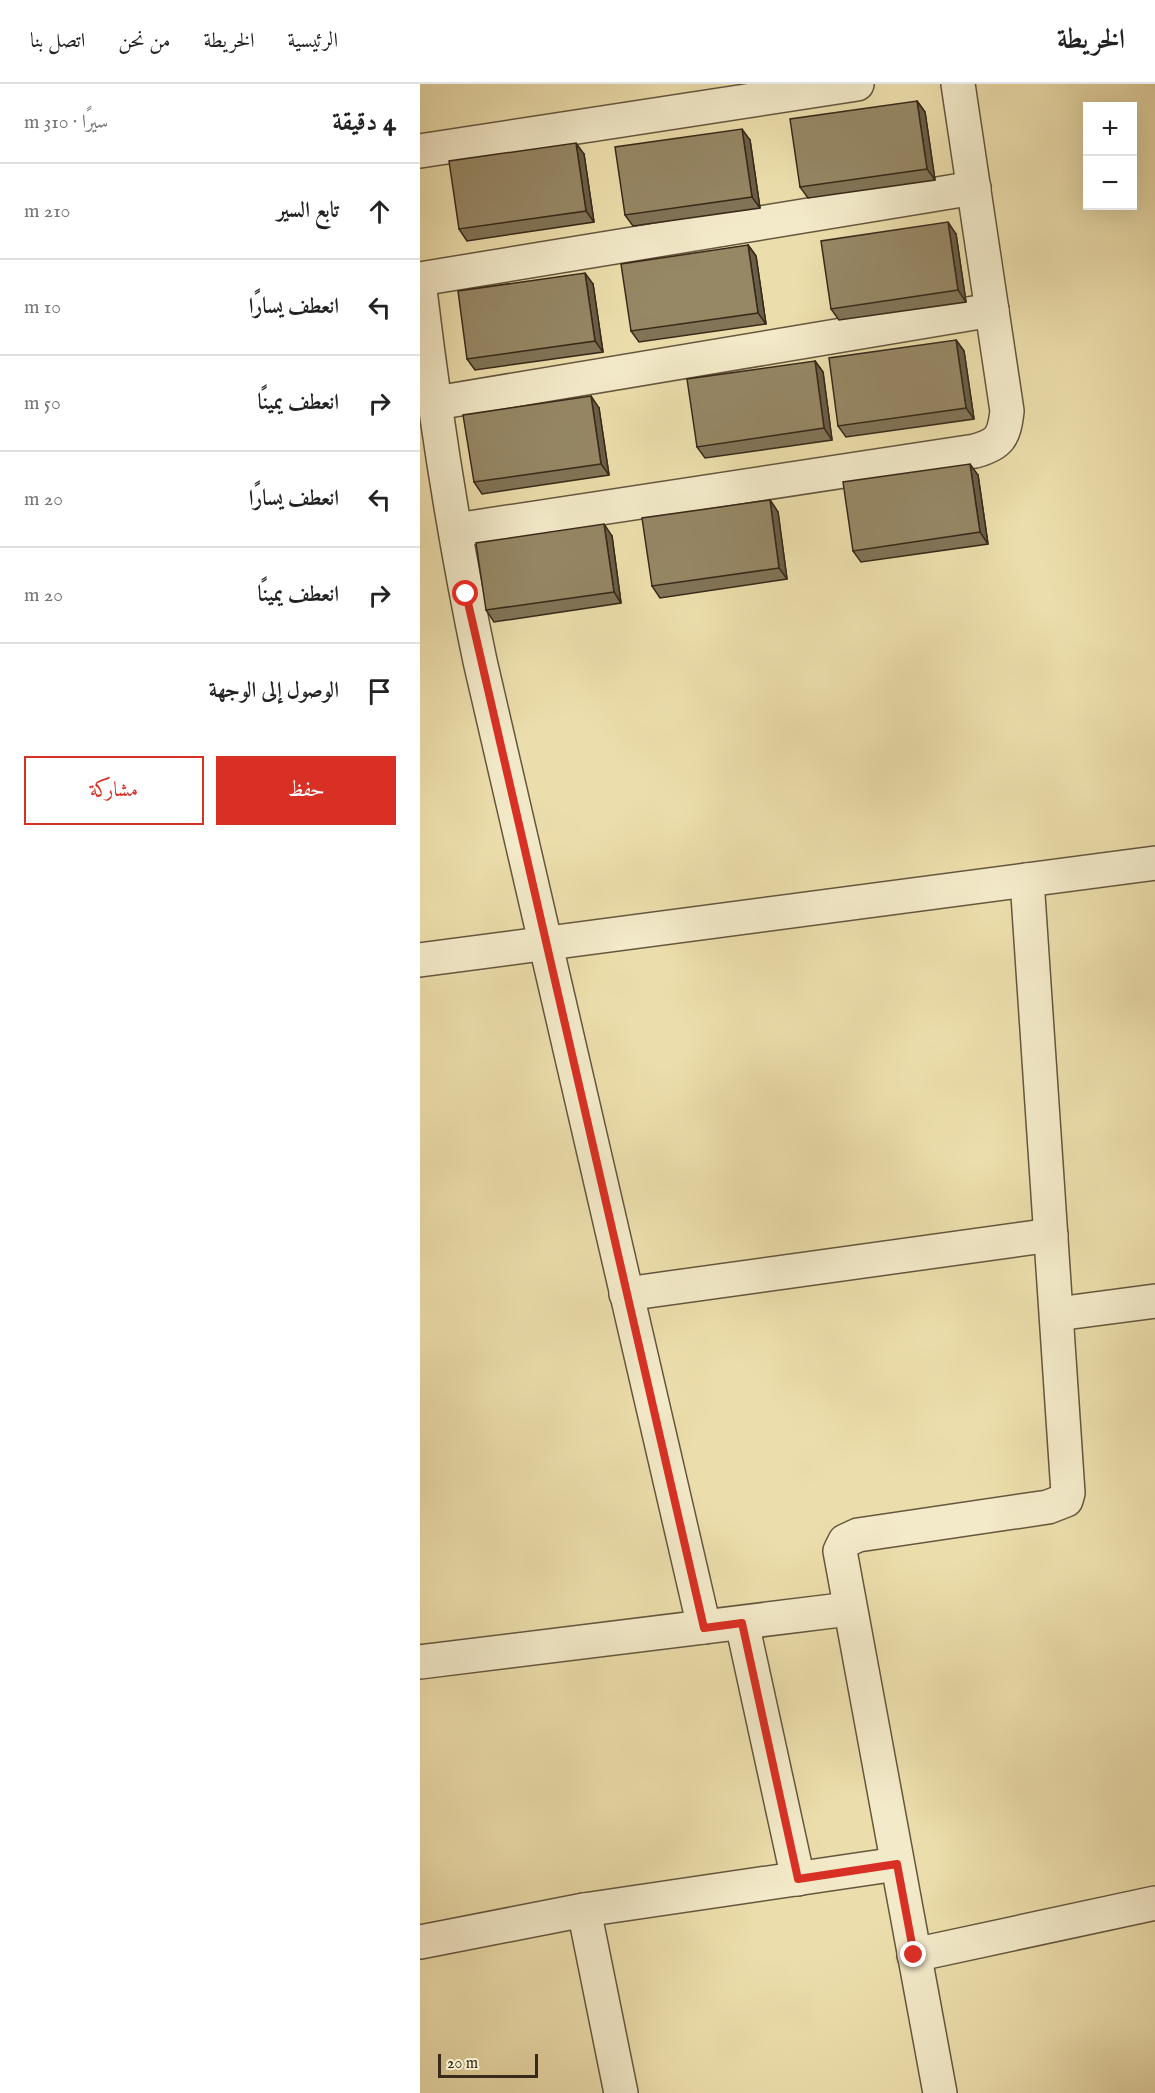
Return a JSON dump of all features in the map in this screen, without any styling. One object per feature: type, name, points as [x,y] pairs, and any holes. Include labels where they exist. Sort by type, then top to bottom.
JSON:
[{"type":"street","points":[[420,151],[857,84]]},
{"type":"street","points":[[456,530],[975,451],[993,446],[1002,436],[1007,411],[958,84]]},
{"type":"street","points":[[420,279],[974,188]]},
{"type":"street","points":[[420,290],[424,360],[435,403],[478,650],[704,1628]]},
{"type":"street","points":[[435,403],[992,309]]},
{"type":"street","points":[[420,960],[1155,863]]},
{"type":"street","points":[[940,2093],[840,1551],[845,1541],[858,1535],[1048,1507],[1066,1500],[1069,1486],[1027,880]]},
{"type":"street","points":[[626,1294],[1051,1235]]},
{"type":"street","points":[[1057,1314],[1155,1301]]},
{"type":"street","points":[[420,1662],[849,1609]]},
{"type":"street","points":[[742,1623],[798,1879]]},
{"type":"street","points":[[420,1942],[584,1910],[897,1864]]},
{"type":"street","points":[[914,1955],[1155,1903]]},
{"type":"street","points":[[584,1910],[621,2093]]},
{"type":"building","points":[[917,101],[927,169],[800,187],[790,119]]},
{"type":"building","points":[[742,129],[752,197],[625,215],[615,147]]},
{"type":"building","points":[[576,143],[586,211],[459,229],[449,161]]},
{"type":"building","points":[[948,222],[958,290],[831,309],[821,241]]},
{"type":"building","points":[[748,245],[758,313],[631,331],[621,264]]},
{"type":"building","points":[[585,273],[595,341],[467,359],[458,291]]},
{"type":"building","points":[[956,340],[966,408],[838,426],[829,358]]},
{"type":"building","points":[[815,361],[824,428],[697,447],[687,379]]},
{"type":"building","points":[[591,396],[601,464],[474,482],[463,415]]},
{"type":"building","points":[[970,464],[980,532],[853,551],[843,482]]},
{"type":"building","points":[[770,500],[779,568],[652,586],[642,518]]},
{"type":"building","points":[[604,524],[614,592],[486,610],[476,543]]},
{"type":"route","points":[[466,594],[704,1628],[742,1623],[798,1879],[897,1864],[914,1955]]}]
